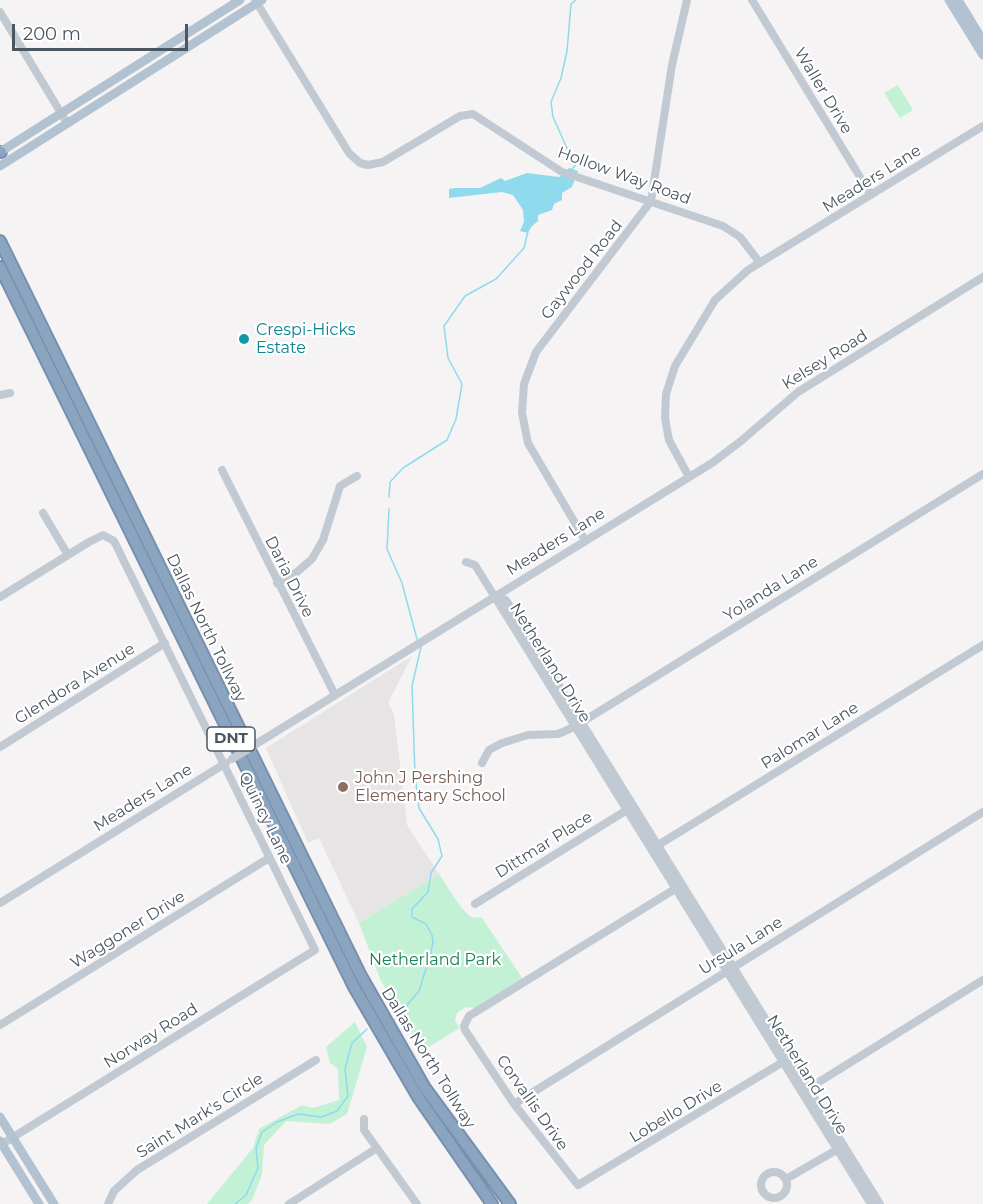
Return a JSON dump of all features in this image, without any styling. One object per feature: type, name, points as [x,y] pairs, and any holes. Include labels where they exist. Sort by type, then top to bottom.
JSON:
[{"type":"highway","name":"Dallas North Tollway","points":[[0,242],[361,976],[426,1088],[510,1204]]},
{"type":"highway","name":"Dallas North Tollway","points":[[0,267],[354,987],[418,1097],[489,1202]]},
{"type":"main road","points":[[0,152],[240,0]]},
{"type":"main road","points":[[949,0],[973,32],[983,41]]},
{"type":"main road","points":[[958,0],[983,55]]},
{"type":"main road","points":[[0,166],[258,1]]},
{"type":"main road","points":[[0,1117],[3,1129],[13,1138],[54,1204]]},
{"type":"main road","points":[[1,1143],[39,1204]]},
{"type":"street","name":"Gaywood Road","points":[[585,540],[528,443],[522,413],[524,384],[536,352],[651,201],[672,65],[687,0]]},
{"type":"street","name":"Waller Drive","points":[[752,0],[871,195]]},
{"type":"street","name":"Hollow Way Road","points":[[258,1],[349,153],[360,163],[368,165],[383,162],[460,117],[473,114],[562,172],[730,230],[747,245],[760,263]]},
{"type":"street","points":[[0,12],[67,123]]},
{"type":"street","name":"Meaders Lane","points":[[0,903],[689,477],[673,449],[667,430],[665,405],[669,380],[683,350],[715,300],[734,281],[760,263],[983,126]]},
{"type":"street","name":"Kelsey Road","points":[[689,477],[726,453],[798,392],[983,277]]},
{"type":"street","points":[[0,395],[10,393]]},
{"type":"street","name":"Daria Drive","points":[[222,470],[335,695]]},
{"type":"street","name":"Yolanda Lane","points":[[574,727],[983,474]]},
{"type":"street","points":[[277,583],[297,572],[312,559],[323,540],[340,486],[357,476]]},
{"type":"street","points":[[0,597],[68,555],[43,513]]},
{"type":"street","name":"Quincy Lane","points":[[68,555],[103,535],[110,537],[165,643],[315,950]]},
{"type":"street","points":[[466,562],[475,565],[494,596]]},
{"type":"street","name":"Netherland Drive","points":[[494,596],[506,600],[805,1091],[861,1181],[880,1204]]},
{"type":"street","name":"Netherland Drive","points":[[494,596],[627,810],[655,847],[675,889],[692,908]]},
{"type":"street","name":"Glendora Avenue","points":[[0,747],[165,643]]},
{"type":"street","name":"Palomar Lane","points":[[655,847],[983,645]]},
{"type":"street","points":[[482,763],[489,750],[502,743],[528,735],[558,734],[574,727]]},
{"type":"street","name":"Dittmar Place","points":[[475,904],[627,810]]},
{"type":"street","name":"Ursula Lane","points":[[514,1104],[729,968],[983,812]]},
{"type":"street","name":"Waggoner Drive","points":[[0,1025],[269,858]]},
{"type":"street","name":"Corvallis Drive","points":[[582,1185],[574,1184],[514,1104],[464,1026],[469,1016],[675,889]]},
{"type":"street","name":"Norway Road","points":[[1,1143],[13,1138],[315,950]]},
{"type":"street","points":[[805,1091],[983,980]]},
{"type":"street","name":"Netherland Drive","points":[[767,1029],[783,1062],[805,1091]]},
{"type":"street","name":"Saint Mark's Circle","points":[[108,1204],[114,1191],[132,1174],[316,1060]]},
{"type":"street","name":"Lobello Drive","points":[[582,1185],[783,1062]]},
{"type":"street","points":[[364,1119],[364,1130],[417,1204]]},
{"type":"street","points":[[786,1179],[840,1147]]},
{"type":"street","points":[[289,1204],[377,1148]]},
{"type":"street","name":"Netherland Drive","points":[[861,1181],[871,1204]]},
{"type":"shaded area","name":"John J Pershing Elementary School","points":[[412,656],[388,703],[394,714],[407,825],[439,874],[359,923],[319,838],[308,843],[266,748]]},
{"type":"green space","points":[[898,85],[913,110],[900,118],[884,93]]},
{"type":"green space","name":"Netherland Park","points":[[439,874],[460,906],[471,917],[482,918],[523,979],[475,1008],[466,1007],[457,1013],[455,1021],[460,1028],[422,1051],[381,981],[359,923]]},
{"type":"green space","points":[[355,1022],[367,1047],[347,1114],[330,1124],[286,1121],[264,1145],[262,1175],[252,1200],[248,1204],[207,1204],[253,1148],[259,1129],[302,1105],[313,1108],[339,1100],[338,1069],[330,1063],[326,1047]]},
{"type":"water","points":[[569,168],[578,171],[572,187],[562,193],[562,200],[554,204],[552,210],[538,215],[538,221],[528,233],[520,231],[524,222],[523,210],[513,195],[502,192],[449,198],[449,189],[480,188],[501,178],[505,181],[527,173],[559,177]]},
{"type":"waterway","points":[[571,170],[575,166],[553,117],[551,102],[561,78],[567,51],[571,4],[576,0]]},
{"type":"waterway","points":[[389,497],[390,482],[403,468],[447,440],[456,419],[462,384],[448,358],[444,326],[465,296],[496,279],[524,248],[528,231]]},
{"type":"waterway","points":[[389,509],[387,549],[402,583],[417,639]]},
{"type":"waterway","points":[[395,1019],[419,991],[430,956],[432,935],[426,924],[412,917],[412,909],[428,892],[431,873],[442,856],[438,839],[419,808],[415,775],[412,686],[421,647]]},
{"type":"waterway","points":[[235,1204],[246,1195],[258,1168],[256,1148],[262,1132],[277,1122],[298,1114],[321,1117],[337,1111],[348,1096],[345,1069],[352,1043],[367,1029]]},
{"type":"place","name":"Crespi-Hicks Estate","points":[[244,339]]},
{"type":"place","name":"John J Pershing Elementary School","points":[[343,787]]}]
